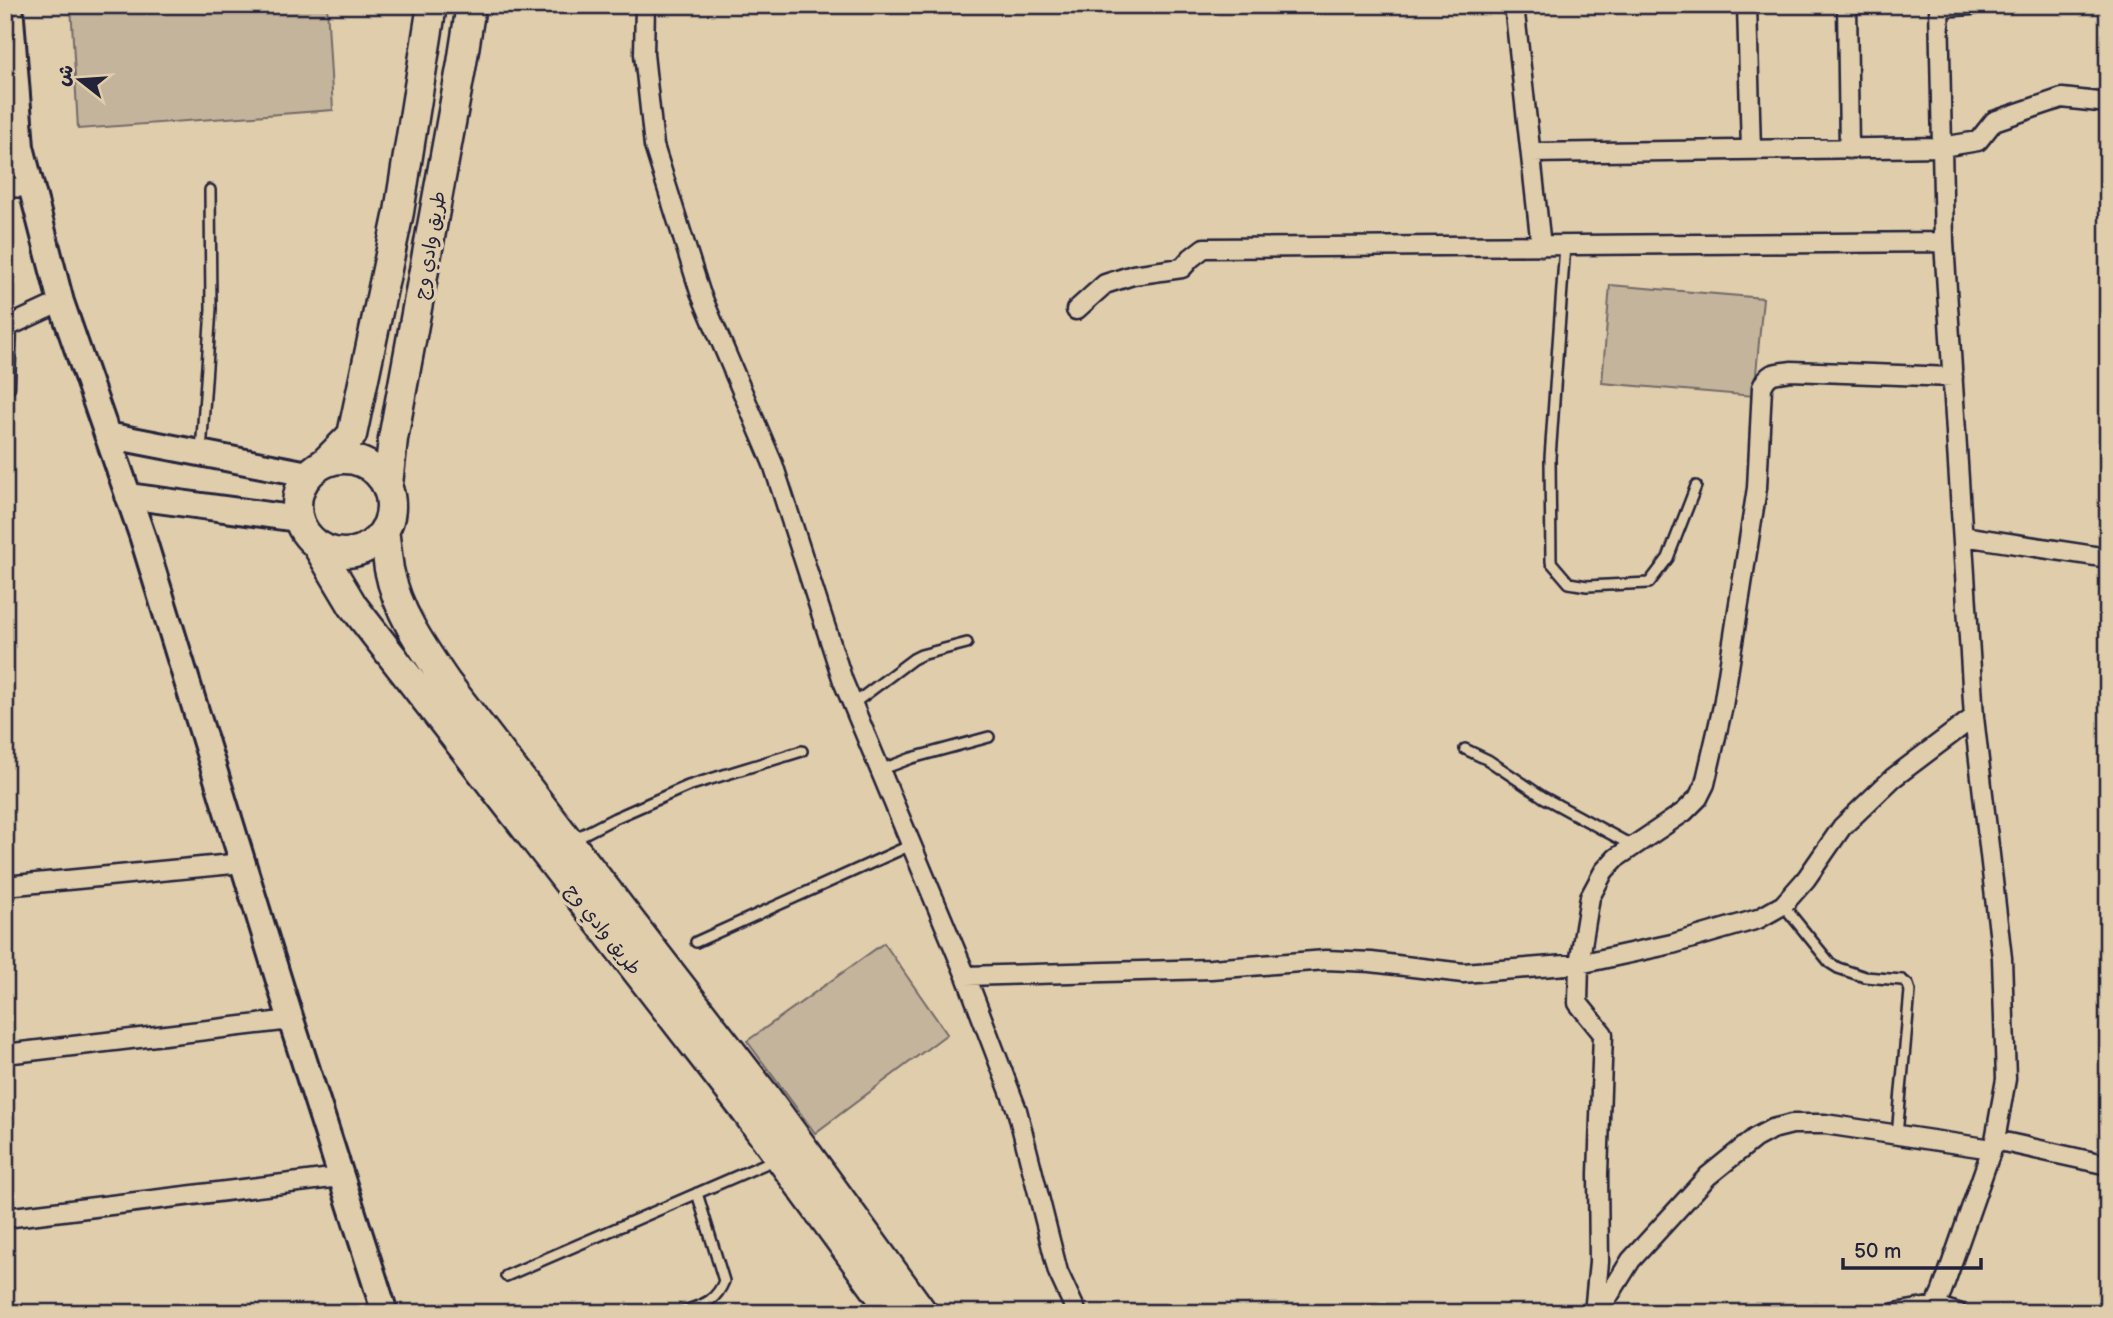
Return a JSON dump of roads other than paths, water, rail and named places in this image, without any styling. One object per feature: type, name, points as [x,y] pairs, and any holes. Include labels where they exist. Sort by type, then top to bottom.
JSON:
[{"type":"main road","name":"طريق وادي وج","points":[[316,469],[352,435],[399,212],[432,5]]},
{"type":"main road","name":"طريق وادي وج","points":[[388,484],[393,439],[471,5]]},
{"type":"main road","points":[[350,458],[365,463],[378,472],[388,484],[392,500],[390,516],[375,542],[361,550],[345,553],[330,551],[316,544],[304,533],[296,504],[300,489],[316,469],[350,458]]},
{"type":"main road","name":"طريق وادي وج","points":[[384,530],[389,570],[400,605],[418,640],[446,682],[755,1083],[923,1313]]},
{"type":"main road","name":"طريق وادي وج","points":[[316,544],[353,606],[744,1109],[893,1313]]},
{"type":"street","points":[[645,5],[644,54],[654,146],[700,292],[773,464],[843,681],[966,976],[1017,1110],[1058,1272],[1077,1313]]},
{"type":"street","points":[[1514,5],[1541,246]]},
{"type":"street","points":[[1747,5],[1751,150]]},
{"type":"street","points":[[1847,5],[1849,149]]},
{"type":"street","points":[[1935,1306],[1993,1144],[2006,1079],[2002,958],[1974,717],[1944,242],[1939,6],[1972,5]]},
{"type":"street","points":[[8,12],[21,147],[61,302],[128,496],[385,1313]]},
{"type":"street","points":[[1531,153],[1942,147],[1978,141],[1994,121],[2062,98],[2108,103]]},
{"type":"street","points":[[5,187],[32,188]]},
{"type":"street","points":[[1076,310],[1105,284],[1133,275],[1182,268],[1204,248],[1944,242]]},
{"type":"street","points":[[5,386],[7,327],[61,302]]},
{"type":"street","points":[[1596,1313],[1603,1034],[1578,1003],[1579,964],[1590,897],[1604,871],[1616,858],[1684,813],[1698,798],[1705,783],[1723,706],[1749,547],[1757,488],[1762,387],[1770,374],[1791,371],[1953,377]]},
{"type":"street","points":[[107,435],[201,453],[316,469]]},
{"type":"street","points":[[128,496],[298,519]]},
{"type":"street","points":[[1963,536],[2108,558]]},
{"type":"street","points":[[966,976],[1211,970],[1326,960],[1393,964],[1463,973],[1579,964],[1672,944],[1758,919],[1783,905],[1806,879],[1842,827],[1893,778],[1974,717]]},
{"type":"street","points":[[5,886],[243,863]]},
{"type":"street","points":[[5,1054],[291,1020]]},
{"type":"street","points":[[1596,1313],[1632,1260],[1708,1176],[1755,1138],[1772,1129],[1792,1124],[1825,1124],[1897,1135],[1993,1144],[2108,1165]]},
{"type":"street","points":[[5,1218],[341,1177]]},
{"type":"street","points":[[1895,1313],[1935,1306],[1958,1313]]},
{"type":"lane","points":[[201,453],[211,309],[211,190]]},
{"type":"lane","points":[[1565,245],[1550,458],[1551,562],[1569,583],[1587,586],[1649,583],[1668,558],[1696,485]]},
{"type":"lane","points":[[853,704],[921,654],[967,643]]},
{"type":"lane","points":[[880,770],[912,758],[989,737]]},
{"type":"lane","points":[[1465,749],[1488,760],[1543,797],[1634,847]]},
{"type":"lane","points":[[569,842],[615,818],[688,786],[802,751]]},
{"type":"lane","points":[[696,942],[911,844]]},
{"type":"lane","points":[[1783,905],[1830,963],[1865,977],[1902,980],[1908,985],[1910,991],[1897,1135]]},
{"type":"lane","points":[[506,1276],[779,1157]]},
{"type":"lane","points":[[679,1313],[712,1300],[724,1281],[697,1193]]}]
